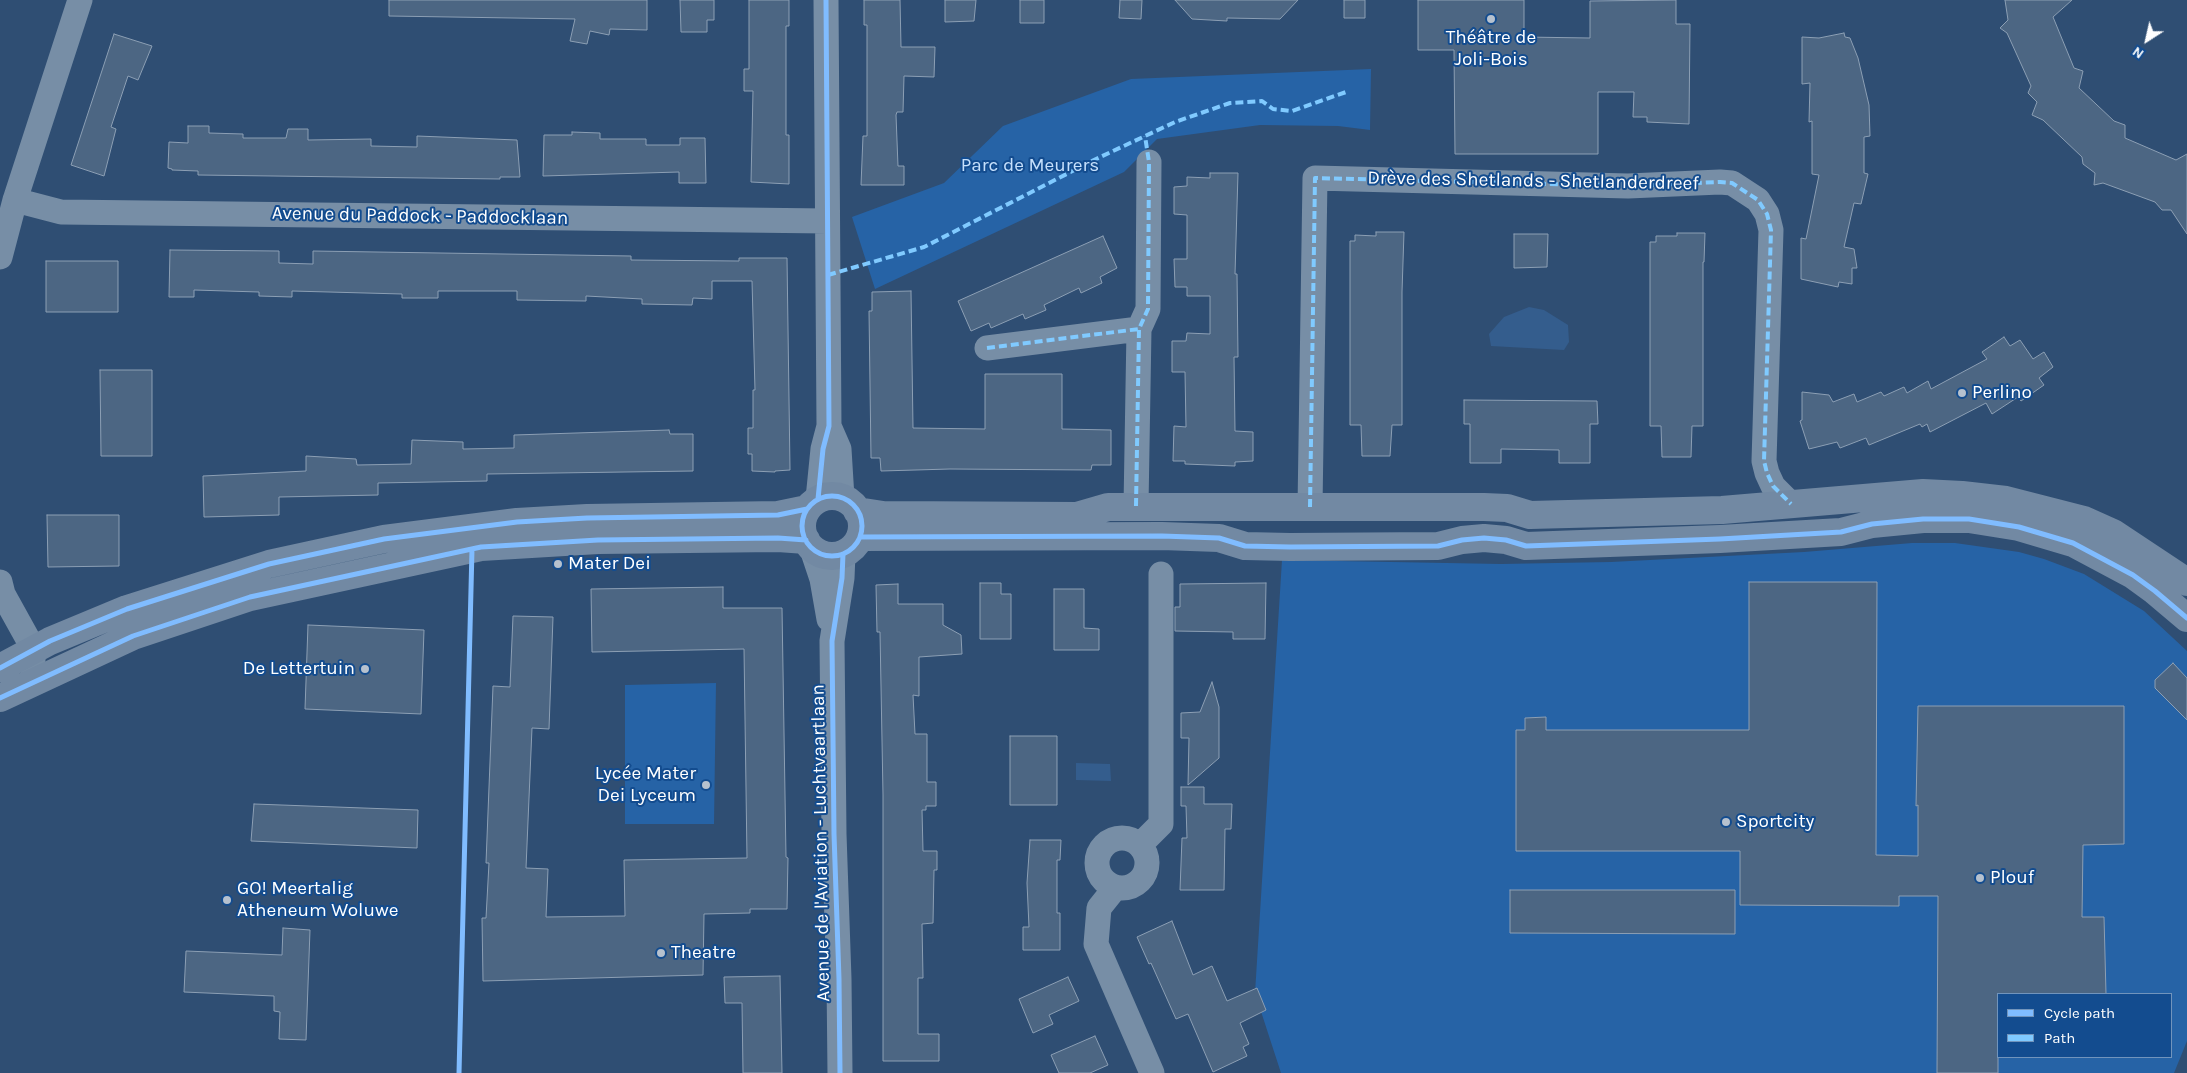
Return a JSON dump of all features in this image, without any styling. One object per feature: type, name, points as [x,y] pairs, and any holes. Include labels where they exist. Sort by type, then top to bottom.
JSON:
[{"type":"street","points":[[0,257],[15,200],[80,0]]},
{"type":"street","points":[[826,0],[827,221]]},
{"type":"street","points":[[1136,506],[1139,329],[1148,308],[1149,162]]},
{"type":"street","name":"Drève des Shetlands - Shetlanderdreef","points":[[1310,507],[1315,178],[1628,186],[1720,182],[1732,183],[1758,200],[1767,214],[1771,230],[1764,461],[1773,486],[1792,504]]},
{"type":"street","name":"Avenue du Paddock - Paddocklaan","points":[[15,200],[32,206],[61,212],[827,221]]},
{"type":"street","name":"Avenue de l'Aviation - Luchtvaartlaan","points":[[827,221],[829,426],[838,449],[838,518],[842,578],[832,641]]},
{"type":"street","points":[[987,348],[1139,329]]},
{"type":"street","points":[[809,545],[802,530],[803,519],[883,515],[1077,516],[1108,507],[1136,506],[1507,508],[1530,515],[1722,510],[1923,493],[2006,500],[2062,513],[2113,533],[2187,582]]},
{"type":"street","points":[[0,668],[34,650],[127,609],[269,564],[384,539],[517,522],[587,518],[778,515],[1219,538],[1245,546],[1290,547],[1438,546],[1462,540],[1484,538],[1506,540],[1526,546],[1720,540],[1841,532],[1872,524],[1923,519],[1969,519],[2019,527],[2073,543],[2133,576],[2155,591],[2187,618]]},
{"type":"street","points":[[0,698],[134,636],[250,597],[481,548],[598,540],[778,538],[809,545],[827,555],[838,518]]},
{"type":"street","name":"Avenue de l'Aviation - Luchtvaartlaan","points":[[809,545],[822,579],[832,641],[834,834],[840,1073]]},
{"type":"street","points":[[1140,845],[1161,824],[1161,574]]},
{"type":"street","points":[[0,582],[3,594],[34,650],[30,683]]},
{"type":"street","points":[[1117,838],[1126,838],[1140,845],[1145,853],[1146,872],[1136,884],[1128,888],[1115,888],[1099,876],[1096,867],[1097,855],[1103,845],[1117,838]]},
{"type":"street","points":[[1115,888],[1099,908],[1096,944],[1152,1073]]},
{"type":"green space","name":"Parc de Meurers","points":[[1371,69],[1370,130],[1338,126],[1260,125],[1157,139],[1124,172],[875,289],[852,217],[944,183],[1003,126],[1131,79]]},
{"type":"green space","name":"Sportcity","points":[[1912,543],[1955,543],[2019,552],[2044,559],[2084,574],[2144,611],[2187,651],[2187,1041],[2174,1073],[1281,1073],[1255,993],[1282,560],[1501,564],[1611,562],[1804,552]]},
{"type":"green space","points":[[716,683],[714,824],[625,824],[625,685]]},
{"type":"shaded area","points":[[1529,307],[1544,310],[1568,325],[1569,342],[1564,350],[1491,346],[1489,334],[1504,317]]},
{"type":"shaded area","points":[[1076,763],[1110,764],[1111,781],[1076,780]]},
{"type":"building","points":[[389,0],[647,0],[647,30],[610,29],[609,35],[590,31],[587,44],[570,41],[575,19],[389,16]]},
{"type":"building","points":[[680,0],[714,0],[714,20],[707,20],[707,32],[681,32]]},
{"type":"building","points":[[749,0],[789,0],[789,26],[786,26],[786,135],[789,135],[789,184],[751,182],[753,91],[744,91],[744,69],[749,69]]},
{"type":"building","points":[[864,0],[900,0],[901,47],[935,47],[934,77],[904,76],[903,112],[897,112],[896,115],[898,166],[904,166],[904,185],[861,185],[863,136],[867,136],[867,25],[864,25]]},
{"type":"building","points":[[945,0],[976,0],[974,21],[945,22]]},
{"type":"building","points":[[1020,0],[1044,0],[1044,23],[1020,23]]},
{"type":"building","points":[[1120,0],[1142,0],[1141,19],[1119,18]]},
{"type":"building","points":[[1175,0],[1298,0],[1280,19],[1227,18],[1227,21],[1192,19]]},
{"type":"building","points":[[1344,0],[1365,0],[1365,18],[1344,18]]},
{"type":"building","points":[[1418,0],[1524,0],[1524,37],[1590,38],[1590,1],[1676,0],[1676,24],[1690,24],[1689,124],[1647,122],[1647,117],[1633,117],[1634,92],[1598,92],[1598,154],[1455,154],[1454,50],[1418,50]]},
{"type":"building","points":[[2005,0],[2072,0],[2053,17],[2074,68],[2083,71],[2079,88],[2114,121],[2125,125],[2125,138],[2176,160],[2187,154],[2187,234],[2171,210],[2162,210],[2155,202],[2103,183],[2094,185],[2095,173],[2083,164],[2082,157],[2043,120],[2032,115],[2037,102],[2028,93],[2031,86],[2007,33],[2000,28],[2008,20]]},
{"type":"building","points":[[1844,33],[1845,37],[1850,38],[1858,58],[1869,105],[1870,136],[1864,137],[1864,173],[1868,174],[1861,204],[1854,203],[1844,247],[1854,249],[1857,268],[1852,268],[1852,284],[1839,282],[1838,287],[1801,279],[1801,238],[1806,239],[1819,175],[1812,174],[1812,121],[1809,122],[1810,83],[1802,84],[1802,37],[1819,38]]},
{"type":"building","points":[[114,34],[152,46],[138,80],[128,76],[111,127],[116,129],[104,176],[71,165]]},
{"type":"building","points":[[188,126],[209,126],[209,133],[243,134],[243,138],[286,138],[288,129],[308,129],[308,140],[371,139],[371,146],[417,147],[417,136],[517,140],[520,177],[500,177],[500,179],[198,175],[198,171],[172,170],[168,168],[169,142],[188,143]]},
{"type":"building","points":[[572,132],[600,133],[600,139],[646,139],[646,145],[680,145],[680,138],[705,138],[706,183],[679,183],[679,172],[543,176],[544,135],[572,135]]},
{"type":"building","points":[[1210,173],[1238,173],[1235,274],[1237,274],[1238,357],[1234,357],[1235,431],[1253,432],[1253,461],[1235,462],[1235,466],[1185,464],[1185,461],[1173,461],[1174,426],[1186,427],[1185,372],[1172,372],[1172,341],[1186,341],[1187,333],[1210,334],[1210,296],[1187,296],[1187,287],[1175,287],[1174,259],[1187,259],[1187,215],[1174,214],[1174,187],[1187,186],[1187,177],[1210,178]]},
{"type":"building","points":[[1376,232],[1404,232],[1402,425],[1392,425],[1390,456],[1362,456],[1361,425],[1350,425],[1350,241],[1355,241],[1355,235],[1376,236]]},
{"type":"building","points":[[1677,233],[1705,233],[1703,262],[1703,426],[1692,426],[1691,457],[1662,457],[1661,426],[1650,426],[1650,242],[1656,242],[1656,236],[1677,236]]},
{"type":"building","points":[[1514,234],[1548,234],[1547,267],[1514,268]]},
{"type":"building","points":[[1103,236],[1117,268],[1100,277],[1102,283],[1081,293],[1079,288],[1044,305],[1046,310],[1025,319],[1023,314],[991,328],[989,323],[971,331],[958,301]]},
{"type":"building","points":[[170,250],[279,251],[279,263],[313,264],[313,251],[631,256],[631,260],[739,261],[739,258],[787,258],[790,470],[775,472],[752,471],[752,454],[748,454],[748,428],[753,428],[753,390],[755,390],[752,281],[712,281],[712,299],[693,298],[692,305],[642,304],[642,299],[586,296],[586,301],[517,300],[517,291],[438,291],[438,298],[402,298],[402,294],[292,291],[292,297],[259,296],[259,292],[194,290],[194,297],[169,297]]},
{"type":"building","points":[[46,261],[118,261],[118,312],[46,312]]},
{"type":"building","points":[[911,291],[913,428],[985,429],[985,374],[1062,374],[1062,429],[1111,430],[1111,465],[1092,465],[1091,470],[950,469],[881,471],[880,458],[871,458],[869,311],[872,311],[872,292]]},
{"type":"building","name":"Perlino","points":[[2004,337],[2010,346],[2020,340],[2033,359],[2044,352],[2053,367],[2039,378],[2044,385],[2021,401],[2018,397],[1992,414],[1986,403],[1930,432],[1927,424],[1922,427],[1920,424],[1869,445],[1866,438],[1840,448],[1837,442],[1809,449],[1800,421],[1802,420],[1802,392],[1829,395],[1833,402],[1854,394],[1857,402],[1881,392],[1884,396],[1904,387],[1907,393],[1928,381],[1931,389],[1987,359],[1982,352]]},
{"type":"building","points":[[100,370],[152,370],[152,456],[101,456]]},
{"type":"building","points":[[1464,400],[1597,401],[1598,424],[1590,424],[1590,463],[1559,463],[1559,450],[1501,449],[1501,463],[1470,463],[1470,424],[1464,424]]},
{"type":"building","points":[[669,430],[670,434],[693,434],[693,471],[487,474],[487,481],[378,483],[378,495],[279,497],[279,515],[204,517],[203,476],[306,471],[306,456],[356,459],[357,465],[411,464],[412,440],[463,442],[463,449],[514,448],[514,435]]},
{"type":"building","points":[[47,515],[119,515],[119,566],[48,567]]},
{"type":"building","points":[[1749,582],[1877,582],[1876,855],[1918,856],[1918,805],[1916,806],[1918,706],[2124,706],[2124,844],[2083,845],[2082,917],[2104,917],[2106,993],[1997,993],[1998,1073],[1937,1073],[1938,896],[1899,896],[1899,906],[1740,905],[1740,851],[1516,851],[1516,730],[1525,730],[1525,718],[1546,717],[1546,730],[1749,730]]},
{"type":"building","points":[[980,583],[1001,583],[1001,594],[1011,594],[1011,639],[980,639]]},
{"type":"building","points":[[1266,583],[1265,639],[1233,639],[1233,632],[1175,631],[1175,607],[1180,607],[1180,584]]},
{"type":"building","points":[[898,584],[898,604],[943,604],[943,625],[961,635],[962,654],[919,657],[919,696],[913,695],[915,734],[927,734],[927,782],[936,782],[936,806],[926,806],[926,810],[922,810],[923,851],[937,851],[937,870],[934,870],[933,923],[922,924],[923,978],[918,978],[918,1034],[939,1034],[939,1061],[883,1061],[883,795],[880,632],[877,632],[876,585]]},
{"type":"building","points":[[723,587],[723,608],[782,608],[786,857],[788,858],[787,909],[750,909],[750,913],[704,914],[703,975],[483,981],[482,918],[486,918],[489,863],[486,863],[493,686],[510,687],[513,616],[553,617],[549,729],[532,728],[526,868],[548,869],[546,917],[625,916],[624,860],[747,858],[744,649],[592,652],[591,589]]},
{"type":"building","points":[[1054,589],[1084,589],[1084,628],[1099,629],[1099,650],[1054,650]]},
{"type":"building","name":"De Lettertuin","points":[[308,625],[424,630],[421,714],[305,709]]},
{"type":"building","points":[[2173,663],[2187,678],[2187,720],[2155,688],[2155,680]]},
{"type":"building","points":[[1212,682],[1219,707],[1219,758],[1188,785],[1189,738],[1181,738],[1181,713],[1200,712]]},
{"type":"building","points":[[1010,736],[1057,736],[1057,805],[1010,805]]},
{"type":"building","points":[[1181,787],[1204,787],[1204,804],[1232,804],[1231,829],[1225,829],[1224,890],[1180,890],[1182,838],[1187,838],[1186,806],[1181,806]]},
{"type":"building","points":[[254,804],[418,810],[417,848],[251,841]]},
{"type":"building","points":[[1030,840],[1061,840],[1060,860],[1057,860],[1057,913],[1060,913],[1060,950],[1023,950],[1023,927],[1029,927],[1027,883]]},
{"type":"building","points":[[1510,890],[1735,890],[1735,934],[1510,933]]},
{"type":"building","points":[[1172,921],[1193,975],[1212,966],[1227,1001],[1257,988],[1266,1010],[1240,1023],[1249,1044],[1243,1047],[1247,1056],[1213,1072],[1188,1014],[1176,1019],[1137,937]]},
{"type":"building","points":[[283,928],[310,930],[306,1040],[279,1039],[280,1012],[274,1011],[274,996],[184,992],[186,951],[282,955]]},
{"type":"building","points":[[780,976],[782,1073],[743,1073],[742,1003],[725,1003],[724,977]]},
{"type":"building","points":[[1068,977],[1079,1001],[1049,1015],[1053,1024],[1033,1033],[1019,999]]},
{"type":"building","points":[[1095,1036],[1108,1065],[1090,1073],[1059,1073],[1051,1055]]},
{"type":"marked path","points":[[828,275],[924,247],[1096,159],[1175,122],[1230,103],[1262,101],[1273,109],[1292,111],[1349,91]]},
{"type":"marked path","points":[[1136,506],[1139,329],[1148,309],[1149,162],[1145,136]]},
{"type":"marked path","points":[[1310,507],[1315,178],[1628,186],[1720,182],[1732,183],[1758,200],[1767,214],[1771,230],[1764,461],[1773,486],[1791,504]]},
{"type":"marked path","points":[[987,348],[1139,329]]},
{"type":"cycle path","points":[[818,499],[823,449],[829,426],[826,0]]},
{"type":"cycle path","points":[[832,496],[848,501],[853,505],[857,510],[862,526],[857,542],[853,547],[848,551],[832,556],[816,551],[811,547],[807,542],[802,526],[807,510],[811,505],[816,501],[832,496]]},
{"type":"cycle path","points":[[0,668],[50,641],[127,609],[269,564],[384,539],[517,522],[587,518],[778,515],[807,509]]},
{"type":"cycle path","points":[[860,537],[1162,536],[1219,538],[1245,546],[1290,547],[1438,546],[1462,540],[1484,538],[1506,540],[1526,546],[1720,539],[1841,532],[1872,524],[1923,519],[1969,519],[2019,527],[2073,543],[2133,575],[2187,618]]},
{"type":"cycle path","points":[[0,698],[133,636],[250,597],[481,547],[598,540],[778,538],[806,540]]},
{"type":"cycle path","points":[[459,1073],[472,549]]},
{"type":"cycle path","points":[[840,1073],[834,834],[832,641],[842,578],[843,554]]},
{"type":"place","name":"Théâtre de Joli-Bois","points":[[1491,19]]},
{"type":"place","name":"Perlino","points":[[1962,393]]},
{"type":"place","name":"Mater Dei","points":[[558,564]]},
{"type":"place","name":"De Lettertuin","points":[[365,669]]},
{"type":"place","name":"Lycée Mater Dei Lyceum","points":[[706,785]]},
{"type":"place","name":"Sportcity","points":[[1726,822]]},
{"type":"place","name":"Plouf","points":[[1980,878]]},
{"type":"place","name":"GO! Meertalig Atheneum Woluwe","points":[[227,900]]},
{"type":"place","name":"Theatre","points":[[661,953]]}]
